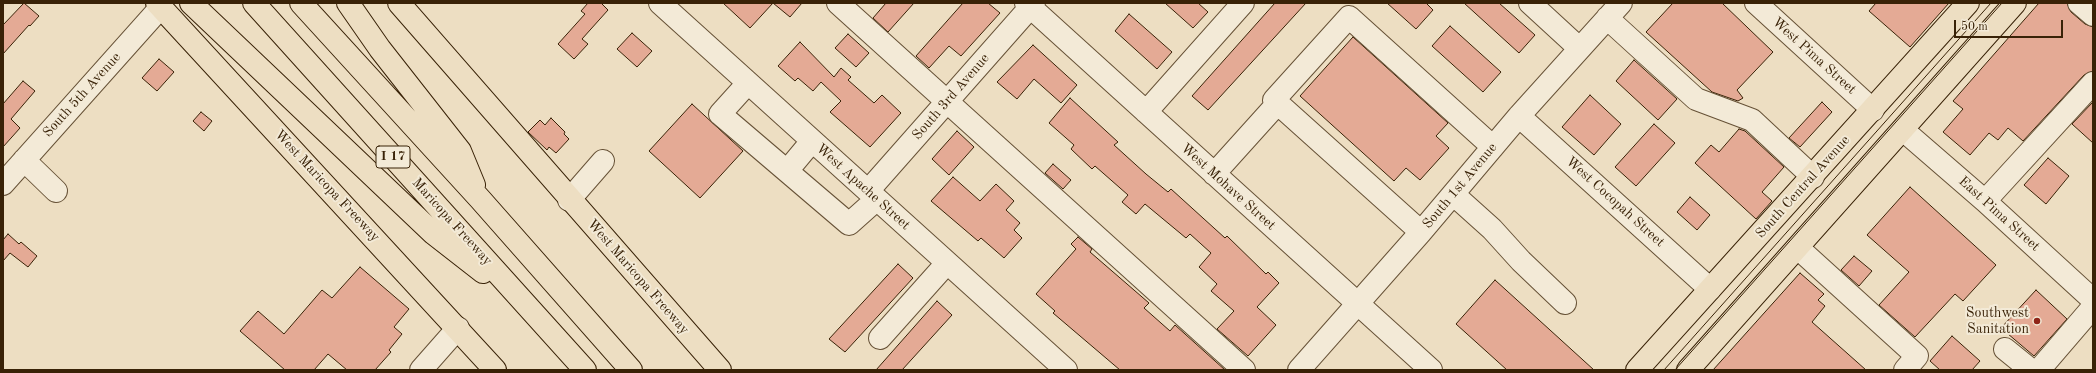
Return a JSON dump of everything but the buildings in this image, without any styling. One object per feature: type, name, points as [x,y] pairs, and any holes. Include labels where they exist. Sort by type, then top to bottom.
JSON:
[{"type":"main road","points":[[191,3],[434,233],[531,310]]},
{"type":"main road","name":"Maricopa Freeway","points":[[254,3],[584,370]]},
{"type":"main road","name":"I 17","points":[[301,3],[480,199],[631,370]]},
{"type":"main road","points":[[348,3],[380,48],[460,151],[480,199]]},
{"type":"main road","name":"West Maricopa Freeway","points":[[399,3],[569,200],[720,370]]},
{"type":"main road","name":"South Central Avenue","points":[[1637,370],[1968,3]]},
{"type":"main road","points":[[1688,370],[2015,3]]},
{"type":"main road","name":"West Maricopa Freeway","points":[[159,5],[458,328],[495,370]]},
{"type":"street","name":"West Apache Street","points":[[660,3],[1066,370]]},
{"type":"street","points":[[838,3],[1244,370]]},
{"type":"street","points":[[1146,112],[1243,3]]},
{"type":"street","points":[[1530,3],[1579,48]]},
{"type":"street","name":"West Pima Street","points":[[1756,3],[1873,110]]},
{"type":"street","points":[[2079,3],[2093,15]]},
{"type":"street","name":"South 3rd Avenue","points":[[787,171],[849,224],[946,101],[1030,4]]},
{"type":"street","name":"West Mohave Street","points":[[1030,4],[1357,305],[1431,370]]},
{"type":"street","name":"South 5th Avenue","points":[[3,184],[159,5]]},
{"type":"street","points":[[1614,11],[1696,99],[1752,120],[1812,177]]},
{"type":"street","name":"South 1st Avenue","points":[[1299,370],[1357,305],[1519,116],[1614,11]]},
{"type":"street","points":[[1420,232],[1274,100],[1349,17],[1493,147]]},
{"type":"street","points":[[1985,201],[2093,82]]},
{"type":"street","points":[[748,83],[720,114],[787,171],[812,141]]},
{"type":"street","points":[[1214,174],[1278,103]]},
{"type":"street","name":"West Cocopah Street","points":[[1519,116],[1710,289]]},
{"type":"street","name":"East Pima Street","points":[[1903,130],[1985,201],[2093,300]]},
{"type":"street","points":[[24,160],[56,191]]},
{"type":"street","points":[[569,200],[603,161]]},
{"type":"street","points":[[1453,194],[1492,229],[1521,261],[1565,303]]},
{"type":"street","points":[[1798,248],[1917,356],[1904,370]]},
{"type":"street","points":[[880,338],[947,263]]},
{"type":"street","points":[[2039,370],[2093,307]]},
{"type":"street","points":[[421,370],[458,328]]},
{"type":"street","points":[[2005,349],[2031,370]]},
{"type":"tram line","points":[[1664,370],[1991,3]]},
{"type":"tram line","points":[[1675,370],[2002,3]]},
{"type":"place","name":"Southwest Sanitation","points":[[2037,321]]}]
